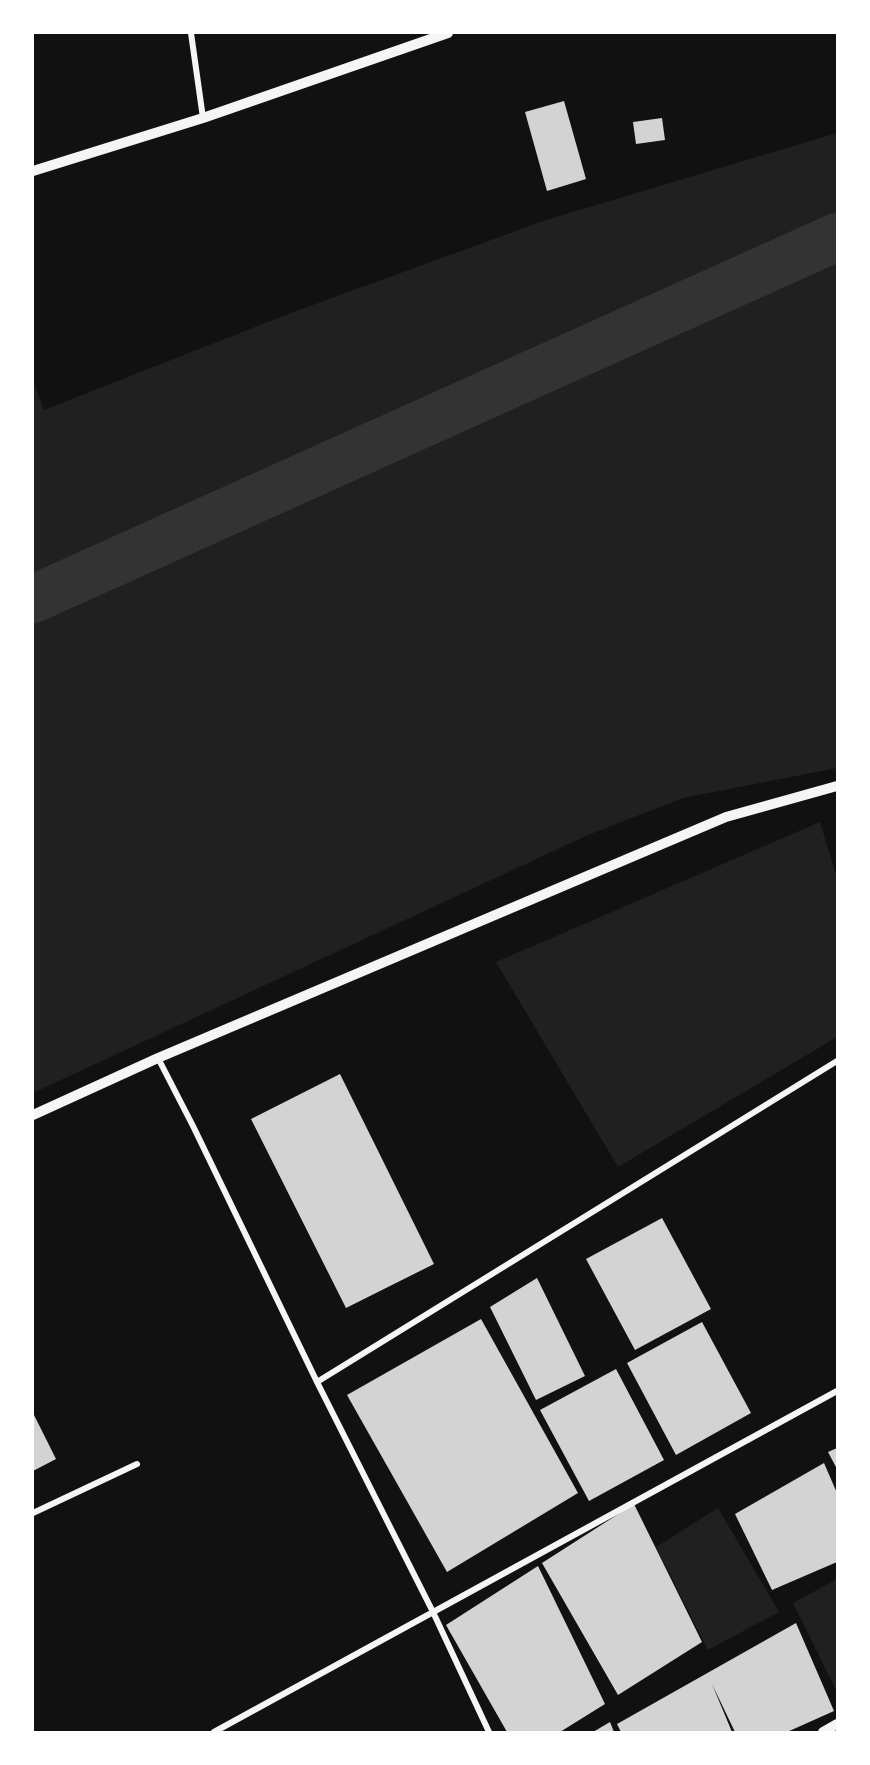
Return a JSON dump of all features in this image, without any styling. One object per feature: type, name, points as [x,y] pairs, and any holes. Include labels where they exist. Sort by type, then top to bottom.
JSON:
[{"type":"street","points":[[191,33],[203,118]]},
{"type":"street","points":[[33,171],[203,118],[448,33]]},
{"type":"street","points":[[33,1115],[158,1058],[726,816],[837,786]]},
{"type":"street","points":[[158,1058],[433,1612],[489,1732]]},
{"type":"street","points":[[317,1382],[837,1061]]},
{"type":"street","points":[[214,1732],[837,1391]]},
{"type":"street","points":[[33,1513],[137,1464]]},
{"type":"street","points":[[823,1732],[837,1724]]},
{"type":"shaded area","points":[[837,133],[837,768],[683,798],[588,835],[33,1093],[33,380],[44,410],[288,314],[546,220]]},
{"type":"shaded area","points":[[820,822],[837,878],[837,1037],[618,1167],[496,962]]},
{"type":"shaded area","points":[[718,1508],[779,1612],[708,1650],[656,1547]]},
{"type":"shaded area","points":[[837,1579],[837,1692],[793,1603]]},
{"type":"building","points":[[564,101],[586,179],[547,191],[525,112]]},
{"type":"building","points":[[662,118],[665,140],[636,144],[633,122]]},
{"type":"building","points":[[340,1074],[434,1264],[346,1308],[251,1119]]},
{"type":"building","points":[[662,1218],[711,1309],[635,1350],[586,1259]]},
{"type":"building","points":[[537,1278],[585,1376],[536,1400],[490,1307]]},
{"type":"building","points":[[481,1319],[578,1493],[447,1572],[347,1395]]},
{"type":"building","points":[[702,1322],[751,1413],[676,1455],[627,1363]]},
{"type":"building","points":[[616,1369],[664,1460],[589,1501],[540,1410]]},
{"type":"building","points":[[33,1413],[56,1459],[33,1471]]},
{"type":"building","points":[[837,1448],[837,1469],[828,1452]]},
{"type":"building","points":[[824,1463],[837,1493],[837,1562],[772,1590],[735,1514]]},
{"type":"building","points":[[634,1504],[702,1642],[618,1695],[542,1563]]},
{"type":"building","points":[[538,1566],[605,1704],[560,1732],[507,1732],[446,1625]]},
{"type":"building","points":[[796,1623],[834,1711],[787,1732],[735,1732],[712,1684],[732,1732],[621,1732],[617,1724]]},
{"type":"building","points":[[610,1722],[614,1732],[593,1732]]},
{"type":"waterway","points":[[33,599],[837,237]]}]
